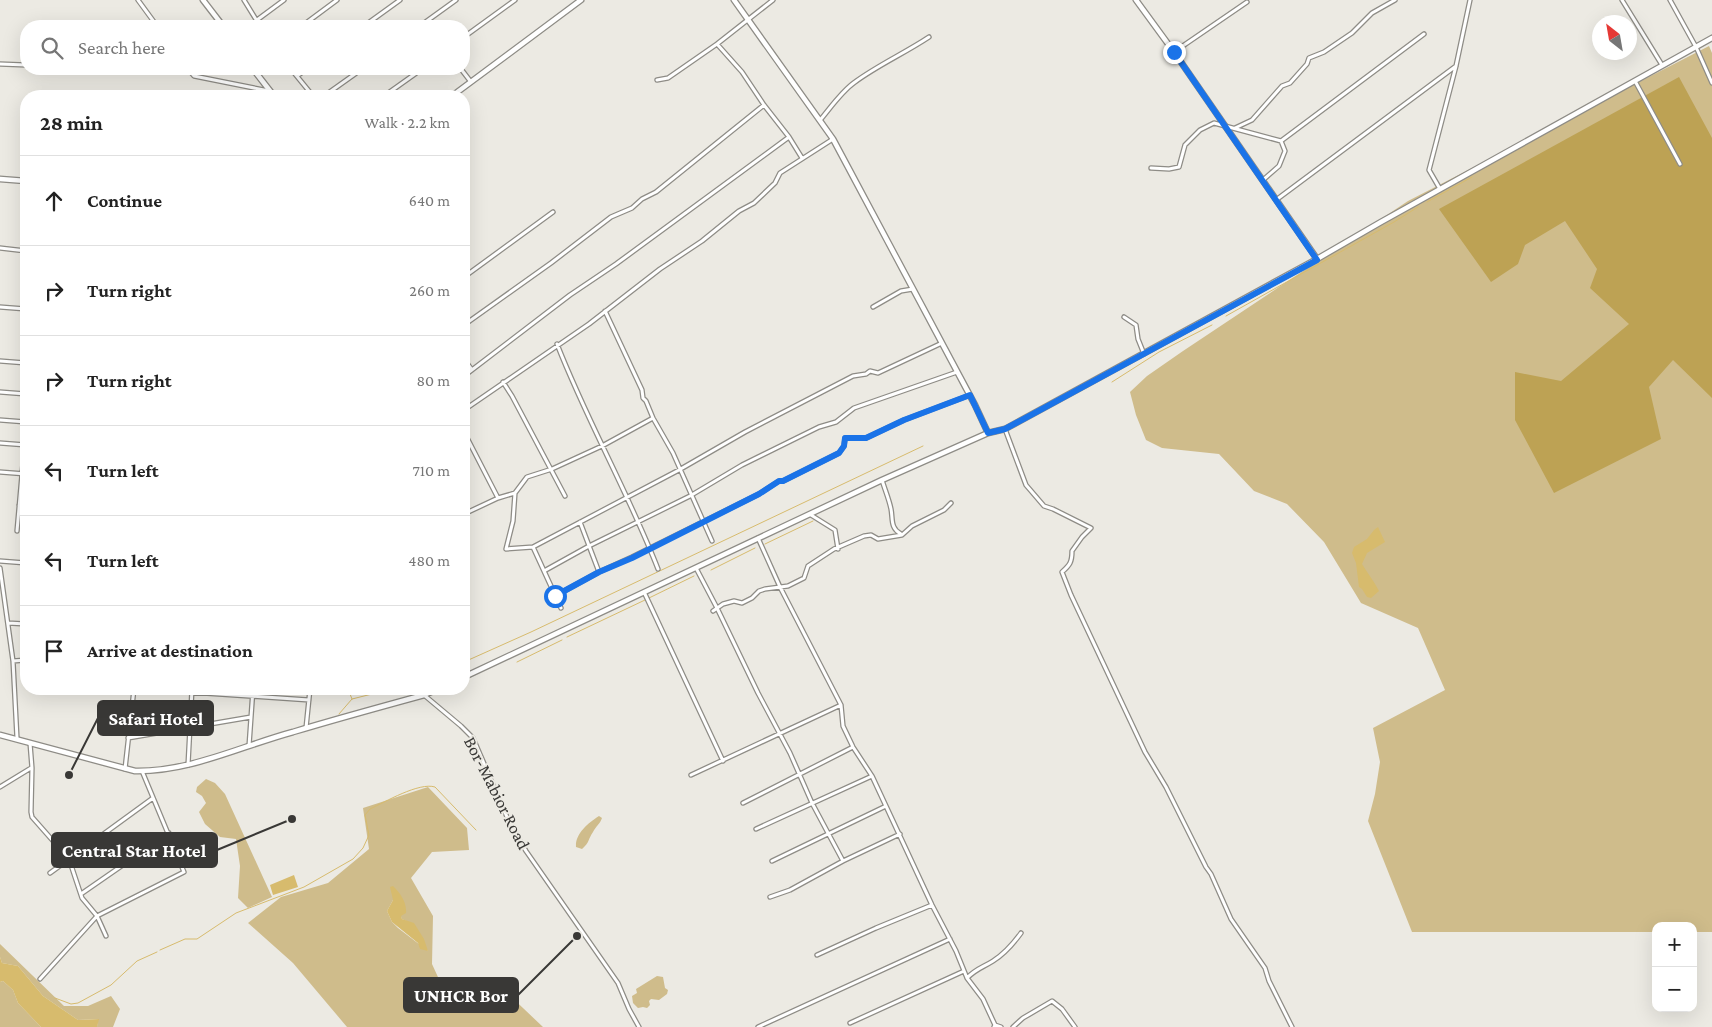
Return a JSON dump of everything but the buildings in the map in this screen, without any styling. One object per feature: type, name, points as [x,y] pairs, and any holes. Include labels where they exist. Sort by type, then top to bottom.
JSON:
[{"type":"street","points":[[138,0],[153,20]]},
{"type":"street","points":[[203,0],[218,20]]},
{"type":"street","points":[[244,0],[257,20],[284,0]]},
{"type":"street","points":[[310,20],[337,0]]},
{"type":"street","points":[[372,20],[400,0]]},
{"type":"street","points":[[428,20],[456,0]]},
{"type":"street","points":[[470,33],[514,0]]},
{"type":"street","points":[[460,90],[581,0]]},
{"type":"street","points":[[734,0],[833,139],[970,395],[988,433]]},
{"type":"street","points":[[657,80],[668,78],[717,44],[773,0]]},
{"type":"street","points":[[1136,0],[1225,125],[1317,260]]},
{"type":"street","points":[[1235,128],[1252,120],[1282,86],[1290,82],[1307,64],[1309,58],[1324,52],[1352,33],[1372,13],[1395,0]]},
{"type":"street","points":[[1440,189],[1429,170],[1456,66],[1470,0]]},
{"type":"street","points":[[1622,0],[1662,65]]},
{"type":"street","points":[[1670,0],[1696,47],[1712,83]]},
{"type":"street","points":[[1174,52],[1247,2]]},
{"type":"street","points":[[1281,141],[1424,34]]},
{"type":"street","points":[[820,119],[853,83],[929,37]]},
{"type":"street","points":[[470,674],[882,480],[988,433],[1005,429],[1317,260],[1440,189],[1712,38]]},
{"type":"street","points":[[717,44],[742,72],[802,158]]},
{"type":"street","points":[[0,64],[20,65]]},
{"type":"street","points":[[1276,200],[1456,66]]},
{"type":"street","points":[[193,75],[265,90]]},
{"type":"street","points":[[258,75],[269,90]]},
{"type":"street","points":[[332,90],[354,75]]},
{"type":"street","points":[[392,90],[414,75]]},
{"type":"street","points":[[466,75],[471,82]]},
{"type":"street","points":[[297,76],[308,90]]},
{"type":"street","points":[[1635,80],[1680,164]]},
{"type":"street","points":[[470,321],[611,217],[632,208],[642,199],[656,192],[764,105]]},
{"type":"street","points":[[1151,168],[1178,167],[1184,145],[1193,136],[1211,124],[1225,125],[1281,141]]},
{"type":"street","points":[[470,367],[472,370],[570,295],[616,264],[788,137]]},
{"type":"street","points":[[470,406],[702,241],[739,211],[754,203],[775,183],[780,173],[833,139]]},
{"type":"street","points":[[1263,180],[1279,166],[1285,151],[1281,141]]},
{"type":"street","points":[[0,179],[20,181]]},
{"type":"street","points":[[470,273],[553,212]]},
{"type":"street","points":[[0,248],[20,250]]},
{"type":"street","points":[[873,307],[901,291],[913,289]]},
{"type":"street","points":[[0,307],[20,309]]},
{"type":"street","points":[[605,311],[642,390],[643,398],[673,453],[690,496],[712,541]]},
{"type":"street","points":[[1124,317],[1136,325],[1138,338],[1145,354]]},
{"type":"street","points":[[515,493],[514,521],[506,549],[533,547],[679,470],[745,432],[853,376],[866,374],[870,371],[878,373],[942,342]]},
{"type":"street","points":[[557,344],[602,446],[628,497],[658,569]]},
{"type":"street","points":[[0,361],[20,363]]},
{"type":"street","points":[[544,571],[588,546],[690,496],[742,465],[818,427],[836,422],[854,408],[957,372]]},
{"type":"street","points":[[503,382],[565,496]]},
{"type":"street","points":[[0,392],[20,394]]},
{"type":"street","points":[[555,596],[599,572],[632,558],[759,494],[779,481],[783,481],[839,453],[844,446],[845,438],[866,438],[970,395]]},
{"type":"street","points":[[470,511],[498,498],[515,493],[528,477],[552,469],[602,446],[653,418]]},
{"type":"street","points":[[0,420],[20,422]]},
{"type":"street","points":[[1005,429],[1026,485],[1044,506],[1091,528],[1072,551],[1071,564],[1062,572],[1071,595],[1145,752],[1166,787],[1211,874],[1231,919],[1265,968],[1269,981],[1292,1027]]},
{"type":"street","points":[[0,443],[20,445]]},
{"type":"street","points":[[470,444],[498,498]]},
{"type":"street","points":[[0,472],[20,474]]},
{"type":"street","points":[[882,480],[892,510],[891,521],[897,532],[902,535]]},
{"type":"street","points":[[16,531],[20,499]]},
{"type":"street","points":[[713,611],[734,601],[742,602],[752,598],[759,591],[780,588],[797,582],[804,578],[808,566],[822,556],[864,536],[871,535],[878,539],[902,535],[912,526],[944,510],[951,502]]},
{"type":"street","points":[[810,515],[835,530],[838,549]]},
{"type":"street","points":[[580,522],[599,572]]},
{"type":"street","points":[[758,538],[780,588],[842,705],[843,726],[872,776],[967,978],[983,999],[995,1026],[1001,1027]]},
{"type":"street","points":[[533,547],[561,608]]},
{"type":"street","points":[[0,561],[20,563]]},
{"type":"street","points":[[0,568],[13,661],[16,738]]},
{"type":"street","points":[[696,568],[718,608],[758,693],[800,773],[812,803],[843,861]]},
{"type":"street","points":[[644,592],[724,761]]},
{"type":"street","points":[[8,623],[20,624]]},
{"type":"street","points":[[13,661],[20,660]]},
{"type":"street","points":[[125,769],[133,695]]},
{"type":"street","points":[[188,765],[192,695]]},
{"type":"street","points":[[235,695],[309,700]]},
{"type":"street","points":[[306,729],[309,695]]},
{"type":"street","points":[[0,735],[125,769],[142,771],[170,769],[294,731],[424,695]]},
{"type":"street","name":"Bor-Mabior Road","points":[[424,695],[473,738],[510,824],[526,851],[618,983],[639,1027]]},
{"type":"street","points":[[248,746],[252,697]]},
{"type":"street","points":[[691,775],[842,705]]},
{"type":"street","points":[[128,738],[251,716]]},
{"type":"street","points":[[30,742],[32,817],[69,859],[82,898],[97,916],[106,936]]},
{"type":"street","points":[[743,802],[853,746]]},
{"type":"street","points":[[0,787],[32,768]]},
{"type":"street","points":[[40,979],[97,916],[184,872],[142,771]]},
{"type":"street","points":[[756,829],[872,776]]},
{"type":"street","points":[[50,873],[152,798]]},
{"type":"street","points":[[772,861],[886,806]]},
{"type":"street","points":[[81,894],[169,833]]},
{"type":"street","points":[[770,897],[790,890],[843,861],[900,834]]},
{"type":"street","points":[[817,955],[932,905]]},
{"type":"street","points":[[967,978],[979,968],[999,957],[1021,934]]},
{"type":"street","points":[[758,1027],[950,939]]},
{"type":"street","points":[[850,1023],[964,971]]},
{"type":"street","points":[[1013,1027],[1023,1018],[1052,1001],[1062,1009],[1075,1027]]},
{"type":"shaded area","points":[[1709,46],[1712,53],[1712,932],[1697,932],[1697,922],[1652,922],[1652,932],[1412,932],[1368,821],[1380,762],[1373,728],[1445,690],[1418,628],[1361,603],[1324,542],[1287,504],[1254,491],[1219,454],[1162,448],[1146,440],[1136,415],[1130,392],[1147,376],[1408,201]]},
{"type":"shaded area","points":[[1679,77],[1712,138],[1712,398],[1673,360],[1649,387],[1661,439],[1554,493],[1515,420],[1515,372],[1561,381],[1629,324],[1590,288],[1597,269],[1565,221],[1525,245],[1518,264],[1491,282],[1439,209]]},
{"type":"shaded area","points":[[1378,527],[1385,542],[1367,553],[1362,564],[1379,591],[1371,598],[1367,597],[1359,587],[1356,563],[1352,553],[1354,547],[1367,539]]},
{"type":"shaded area","points":[[206,779],[215,783],[225,794],[272,897],[248,908],[238,898],[240,866],[236,839],[220,837],[205,824],[199,812],[206,803],[202,796],[196,792],[197,787]]},
{"type":"shaded area","points":[[428,787],[467,828],[469,850],[432,852],[411,878],[433,916],[432,964],[448,999],[485,1007],[505,991],[543,1027],[347,1027],[293,963],[248,923],[281,897],[328,883],[369,849],[363,808]],"holes":[[[393,900],[402,919],[408,922],[428,951],[392,922],[387,911]]]},
{"type":"shaded area","points":[[599,816],[602,818],[586,844],[582,849],[576,847],[580,833]]},
{"type":"shaded area","points":[[294,875],[298,887],[273,895],[270,885]]},
{"type":"shaded area","points":[[393,886],[404,901],[406,913],[401,916],[402,919],[414,923],[424,939],[428,951],[420,949],[418,943],[392,922],[387,911],[393,900],[390,887]]},
{"type":"shaded area","points":[[0,944],[64,1006],[88,1006],[111,996],[120,1009],[113,1027],[97,1027],[98,1019],[78,1020],[43,996],[18,966],[2,963]]},
{"type":"shaded area","points":[[0,957],[2,963],[18,966],[43,996],[78,1020],[99,1019],[97,1027],[41,1027],[18,1003],[13,990],[3,981],[0,982]]},
{"type":"shaded area","points":[[657,976],[663,977],[665,988],[668,990],[667,994],[659,1000],[651,999],[649,1001],[650,1005],[647,1008],[638,1008],[633,1003],[632,996],[637,993],[636,989]]},
{"type":"shaded area","points":[[3,981],[13,990],[18,1003],[41,1027],[0,1027],[0,982]]},
{"type":"waterway","points":[[1427,202],[1472,177]]},
{"type":"waterway","points":[[1226,316],[1418,207]]},
{"type":"waterway","points":[[1112,382],[1159,352],[1212,325]]},
{"type":"waterway","points":[[470,659],[923,446]]},
{"type":"waterway","points":[[765,544],[813,521]]},
{"type":"waterway","points":[[711,570],[755,548]]},
{"type":"waterway","points":[[649,598],[694,576]]},
{"type":"waterway","points":[[567,637],[645,600]]},
{"type":"waterway","points":[[517,662],[562,640]]},
{"type":"waterway","points":[[350,695],[352,699]]},
{"type":"waterway","points":[[339,714],[352,699],[368,695]]},
{"type":"waterway","points":[[160,950],[185,939],[197,939],[236,913],[304,887],[353,859],[363,848],[369,835],[365,815],[370,809],[411,790],[420,787],[435,787],[476,830]]},
{"type":"waterway","points":[[55,998],[71,1004],[78,1003],[111,985],[137,961],[157,952]]},
{"type":"place","name":"Safari Hotel","points":[[69,775]]},
{"type":"place","name":"Central Star Hotel","points":[[292,819]]},
{"type":"place","name":"UNHCR Bor","points":[[577,936]]},
{"type":"route","points":[[555,596],[599,572],[632,558],[759,494],[779,481],[783,481],[839,453],[844,446],[845,438],[849,436],[866,438],[904,420],[970,395],[988,433],[1005,429],[1317,260],[1174,52]]}]
